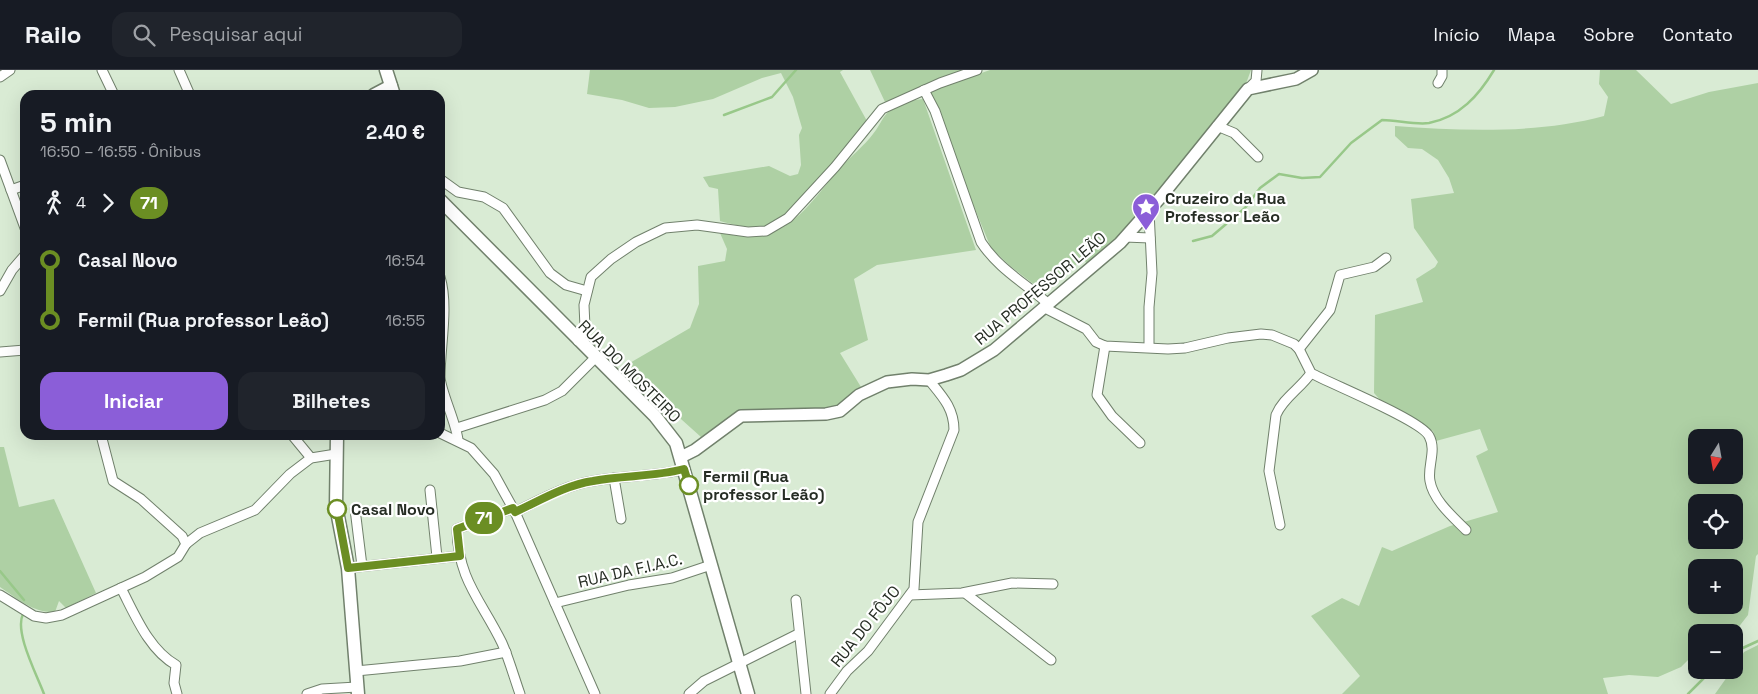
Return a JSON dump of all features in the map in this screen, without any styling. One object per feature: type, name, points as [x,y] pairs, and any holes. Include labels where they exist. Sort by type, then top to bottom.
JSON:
[{"type":"main road","points":[[386,70],[393,90]]},
{"type":"main road","name":"RUA DO MOSTEIRO","points":[[445,205],[668,430],[676,443],[683,463],[748,694]]},
{"type":"main road","points":[[337,440],[336,506],[348,568],[358,690]]},
{"type":"street","points":[[0,77],[10,70]]},
{"type":"street","points":[[102,70],[112,90]]},
{"type":"street","points":[[179,70],[188,90]]},
{"type":"street","points":[[578,341],[585,327],[584,305],[591,277],[611,259],[636,242],[665,228],[697,225],[748,232],[766,231],[788,218],[835,167],[882,109],[976,70]]},
{"type":"street","points":[[1248,90],[1256,81],[1257,70]]},
{"type":"street","points":[[1248,90],[1296,79],[1312,70]]},
{"type":"street","points":[[1438,84],[1442,76],[1442,70]]},
{"type":"street","points":[[924,90],[935,111],[981,242],[989,255],[1003,268],[1045,301],[1044,308],[1086,329],[1096,342],[1105,346],[1185,348],[1208,341],[1261,334],[1272,335],[1294,344],[1299,349],[1311,373],[1382,407],[1421,428],[1429,435],[1432,452],[1430,480],[1436,494],[1448,512],[1466,530]]},
{"type":"street","name":"RUA PROFESSOR LEÃO","points":[[683,463],[695,450],[741,416],[826,414],[840,411],[859,395],[887,382],[912,379],[929,380],[961,370],[994,350],[1125,237],[1248,90]]},
{"type":"street","points":[[1217,126],[1234,133],[1258,157]]},
{"type":"street","points":[[0,160],[20,214]]},
{"type":"street","points":[[445,183],[458,192],[484,197],[503,208],[550,273],[566,285],[587,291]]},
{"type":"street","points":[[11,190],[20,187]]},
{"type":"street","points":[[1149,210],[1152,273],[1148,307],[1149,347]]},
{"type":"street","points":[[1125,237],[1150,238]]},
{"type":"street","points":[[1299,349],[1330,310],[1340,275],[1374,267],[1386,258]]},
{"type":"street","points":[[0,291],[12,270],[20,261]]},
{"type":"street","points":[[1105,346],[1097,395],[1112,416],[1140,442]]},
{"type":"street","points":[[0,352],[20,350]]},
{"type":"street","points":[[457,428],[545,400],[562,391],[595,358]]},
{"type":"street","points":[[1280,526],[1269,471],[1276,415],[1280,406],[1298,391],[1311,373]]},
{"type":"street","name":"RUA DO FÔJO","points":[[830,694],[847,671],[868,651],[914,589],[918,522],[954,430],[954,416],[949,406],[929,380]]},
{"type":"street","points":[[445,393],[457,428],[458,440]]},
{"type":"street","points":[[445,436],[458,440],[481,457],[494,474],[514,510],[595,694]]},
{"type":"street","points":[[102,440],[113,481],[141,499],[182,536],[186,544]]},
{"type":"street","points":[[296,440],[311,458]]},
{"type":"street","points":[[0,595],[34,616],[46,618],[62,615],[145,578],[178,557],[186,544],[200,532],[256,510],[290,474],[311,458],[336,454]]},
{"type":"street","points":[[520,694],[506,652],[467,582],[460,556],[457,529],[514,510],[572,486],[614,478],[663,474],[683,463]]},
{"type":"street","points":[[614,478],[621,519]]},
{"type":"street","points":[[430,490],[437,557]]},
{"type":"street","points":[[355,509],[362,566]]},
{"type":"street","points":[[348,568],[460,556]]},
{"type":"street","name":"RUA DA F.I.A.C.","points":[[555,603],[621,587],[672,578],[711,565]]},
{"type":"street","points":[[910,596],[966,593],[1012,582],[1053,584]]},
{"type":"street","points":[[121,588],[155,647],[166,659],[176,665],[174,683],[177,694]]},
{"type":"street","points":[[966,593],[1051,660]]},
{"type":"street","points":[[796,600],[798,634],[806,694]]},
{"type":"street","points":[[689,694],[704,681],[798,634]]},
{"type":"street","points":[[356,672],[451,663],[506,652]]},
{"type":"street","points":[[307,694],[322,689],[358,690]]},
{"type":"green space","points":[[590,70],[843,70],[840,72],[867,121],[820,180],[789,211],[766,226],[748,227],[737,225],[720,221],[718,189],[709,187],[703,177],[769,166],[790,176],[798,174],[801,165],[799,135],[802,128],[793,97],[781,73],[762,78],[713,99],[675,107],[649,108],[622,100],[587,94]]},
{"type":"green space","points":[[870,70],[969,70],[885,102]]},
{"type":"green space","points":[[990,70],[1251,70],[1244,89],[1179,171],[1090,267],[1084,260],[1080,261],[1045,293],[1009,265],[991,248],[930,91]]},
{"type":"green space","points":[[1600,70],[1636,70],[1671,104],[1709,92],[1758,83],[1758,554],[1756,556],[1748,615],[1741,624],[1688,624],[1688,660],[1681,667],[1658,677],[1629,675],[1603,678],[1608,694],[1342,694],[1360,676],[1311,616],[1342,598],[1359,606],[1382,547],[1392,551],[1450,526],[1498,512],[1476,456],[1488,450],[1480,429],[1436,441],[1433,431],[1382,402],[1374,393],[1375,315],[1423,302],[1416,279],[1435,267],[1438,262],[1414,228],[1411,199],[1454,193],[1449,178],[1438,160],[1422,149],[1408,148],[1395,136],[1395,126],[1500,130],[1553,126],[1604,116],[1608,97],[1599,84]]},
{"type":"green space","points":[[923,99],[976,250],[877,265],[854,279],[868,340],[840,353],[861,387],[834,409],[737,412],[701,437],[662,402],[628,364],[690,328],[699,304],[698,266],[725,261],[727,249],[720,233],[743,236],[761,235],[777,230],[791,222],[869,138],[888,112],[904,103]]},
{"type":"green space","points":[[0,447],[4,447],[19,507],[54,499],[96,593],[66,608],[59,601],[55,612],[47,612],[33,608],[0,587]]},
{"type":"green space","points":[[1758,645],[1758,694],[1715,694],[1726,679],[1743,679],[1744,652]]},
{"type":"waterway","points":[[724,115],[772,97],[796,70]]},
{"type":"waterway","points":[[1193,241],[1212,236],[1245,208],[1260,188],[1279,174],[1302,178],[1320,177],[1351,143],[1382,120],[1429,123],[1450,116],[1468,104],[1494,70]]},
{"type":"waterway","points":[[0,571],[24,600]]},
{"type":"waterway","points":[[23,614],[21,622],[24,642],[44,694]]},
{"type":"waterway","points":[[1743,648],[1758,641]]},
{"type":"waterway","points":[[1688,694],[1703,679]]},
{"type":"bus line","name":"71","points":[[337,509],[348,568],[434,557],[460,556],[457,529],[513,508],[515,512],[572,486],[593,481],[663,474],[684,469],[689,485]]},
{"type":"place","name":"Cruzeiro da Rua Professor Leão","points":[[1146,231]]},
{"type":"place","name":"Fermil (Rua professor Leão)","points":[[689,485]]},
{"type":"place","name":"Casal Novo","points":[[337,509]]}]
